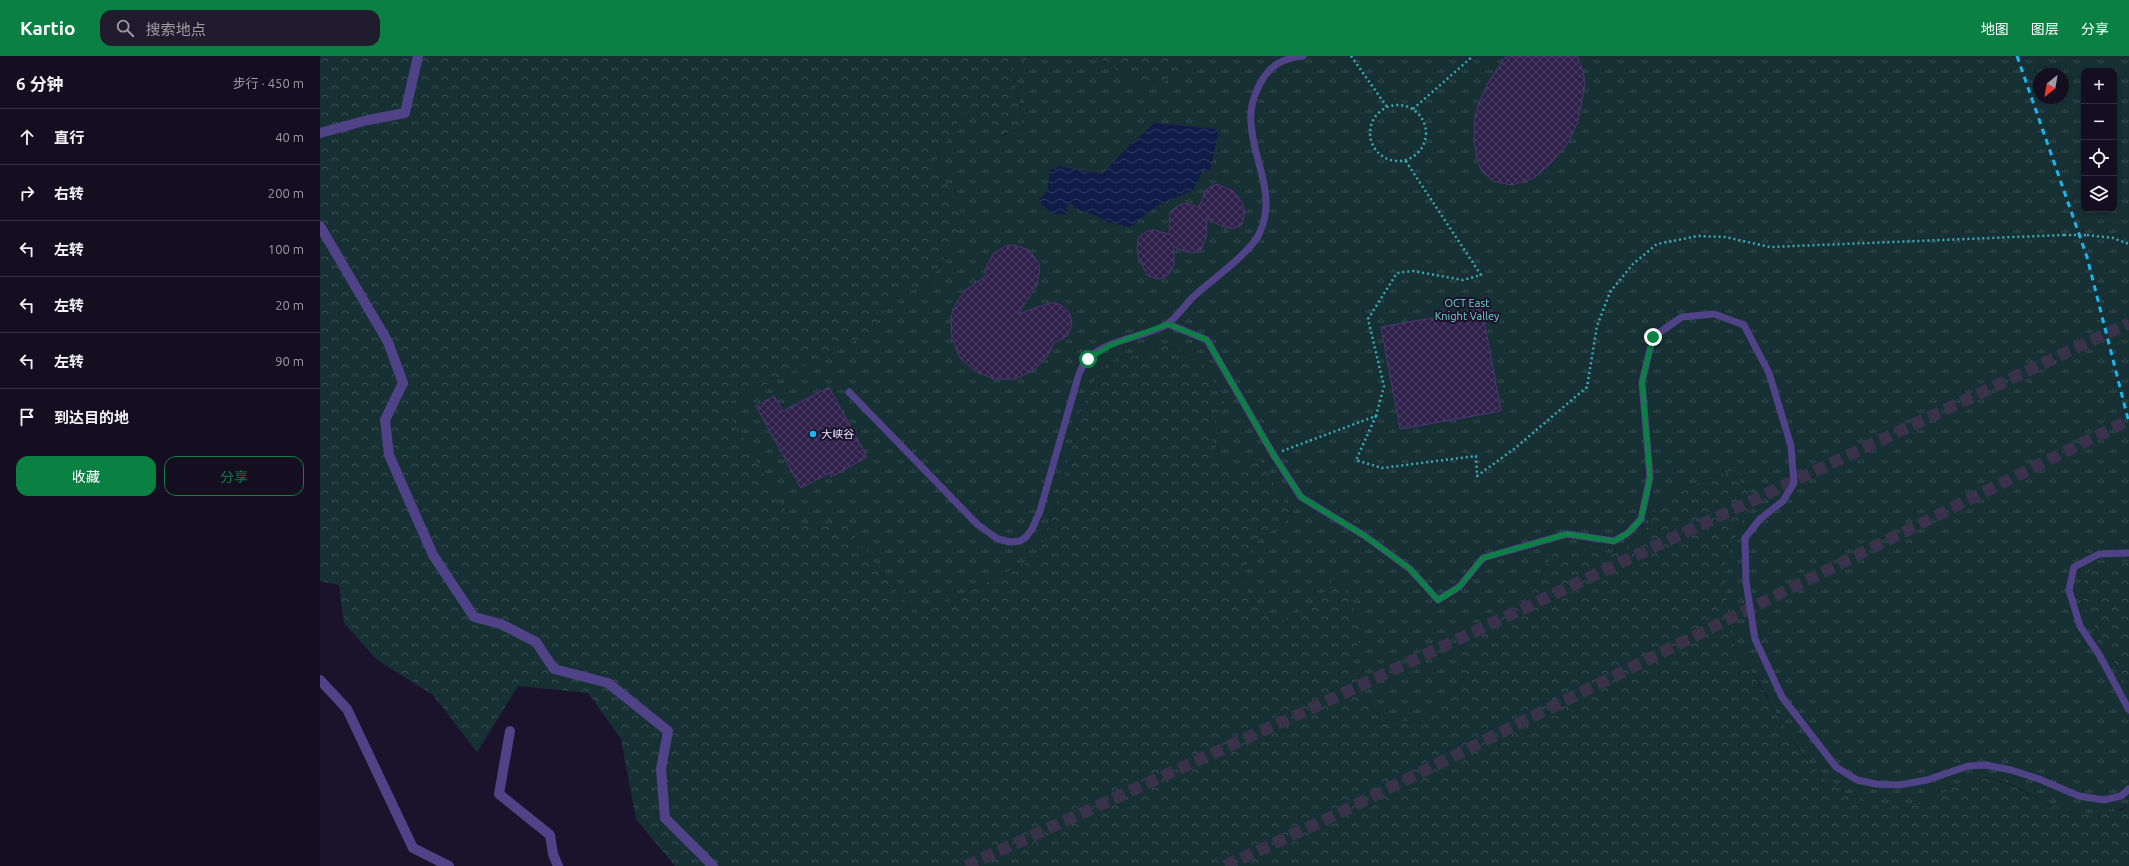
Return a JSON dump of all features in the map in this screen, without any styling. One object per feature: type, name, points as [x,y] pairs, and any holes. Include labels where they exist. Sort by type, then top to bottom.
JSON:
[{"type":"street","points":[[320,133],[368,120],[405,113],[418,56]]},
{"type":"street","points":[[320,226],[388,342],[403,383],[385,420],[389,455],[433,555],[474,617],[501,624],[536,642],[554,669],[608,683],[668,731],[661,769],[665,818],[713,866]]},
{"type":"street","points":[[320,680],[347,709],[413,848],[449,866]]},
{"type":"street","points":[[510,731],[499,794],[550,835],[553,854],[558,866]]},
{"type":"lane","points":[[848,392],[978,525],[998,539],[1010,542],[1020,541],[1026,537],[1032,529],[1040,511],[1082,367],[1088,359],[1111,345],[1168,324],[1192,298],[1252,245],[1260,234],[1268,204],[1265,183],[1250,122],[1252,106],[1258,88],[1266,74],[1276,64],[1289,58],[1303,56]]},
{"type":"lane","points":[[1168,324],[1207,340],[1273,454],[1301,497],[1365,536],[1410,569],[1438,600],[1459,587],[1483,558],[1567,534],[1614,541],[1628,533],[1641,519],[1650,477],[1642,382],[1653,337],[1682,317],[1714,314],[1744,325],[1769,374],[1791,446],[1794,483],[1783,501],[1760,519],[1745,538],[1746,582],[1755,639],[1782,696],[1836,767],[1857,780],[1876,784],[1899,785],[1920,782],[1968,766],[1986,765],[2011,770],[2086,797],[2104,800],[2121,796],[2129,789]]},
{"type":"lane","points":[[2129,553],[2099,554],[2074,567],[2069,590],[2080,626],[2100,656],[2129,710]]},
{"type":"path","points":[[1351,56],[1387,107]]},
{"type":"path","points":[[1414,110],[1473,56]]},
{"type":"path","points":[[1405,106],[1414,110],[1420,116],[1424,124],[1425,138],[1420,150],[1405,160],[1387,158],[1373,146],[1370,137],[1370,128],[1373,119],[1379,112],[1387,107],[1405,106]]},
{"type":"path","points":[[1273,454],[1376,416],[1384,386],[1368,319],[1397,273],[1413,271],[1463,280],[1481,275],[1405,160]]},
{"type":"path","points":[[2064,235],[2087,235],[2113,238],[2129,244]]},
{"type":"green space","points":[[320,56],[1031,56],[1013,69],[1024,127],[936,160],[964,220],[928,287],[899,293],[866,335],[725,405],[845,523],[916,617],[1037,557],[1057,501],[1079,415],[1100,367],[1166,345],[1204,364],[1225,403],[1209,433],[1229,470],[1260,460],[1293,516],[1254,543],[1241,581],[1259,610],[1319,599],[1337,573],[1363,628],[1350,671],[1381,720],[1424,722],[1464,680],[1460,628],[1525,604],[1557,547],[1610,553],[1640,540],[1663,496],[1731,471],[1754,498],[1727,561],[1733,641],[1798,749],[1824,779],[1924,801],[1972,778],[1993,779],[2011,785],[2050,805],[2122,810],[2129,804],[2129,866],[675,866],[636,819],[621,739],[588,693],[518,686],[477,752],[433,695],[376,659],[344,623],[339,585],[320,581]]},
{"type":"green space","name":"OCT East Knight Valley","points":[[1031,56],[1096,56],[1147,90],[1180,73],[1181,56],[2129,56],[2129,562],[2122,561],[2096,567],[2086,575],[2080,591],[2089,617],[2129,690],[2129,804],[2121,809],[2111,812],[2079,812],[2049,804],[2008,783],[1984,778],[1966,782],[1933,798],[1917,803],[1888,805],[1867,802],[1848,795],[1831,784],[1816,770],[1802,753],[1741,656],[1733,640],[1729,623],[1727,602],[1727,563],[1730,550],[1754,498],[1731,471],[1663,496],[1640,540],[1610,553],[1557,547],[1525,604],[1460,629],[1464,680],[1424,722],[1381,720],[1350,671],[1363,628],[1337,574],[1319,599],[1281,622],[1259,610],[1241,581],[1254,543],[1293,516],[1260,460],[1229,471],[1209,433],[1225,403],[1204,364],[1167,345],[1100,367],[1079,415],[1057,501],[1037,557],[916,617],[845,523],[794,527],[724,405],[866,335],[899,293],[928,287],[964,220],[936,160],[964,111],[1002,136],[1024,127],[1013,69]]},
{"type":"green space","points":[[1096,56],[1181,56],[1180,73],[1147,90]]},
{"type":"green space","points":[[2122,561],[2129,562],[2129,690],[2089,617],[2080,591],[2086,575],[2096,567]]},
{"type":"water","points":[[1155,123],[1216,129],[1218,134],[1211,168],[1208,172],[1203,170],[1193,190],[1157,206],[1130,227],[1107,222],[1092,214],[1074,209],[1074,205],[1068,204],[1066,215],[1051,213],[1038,200],[1047,192],[1050,169],[1056,169],[1057,166],[1102,174],[1130,145]]},
{"type":"building","points":[[1506,56],[1577,56],[1583,71],[1585,83],[1578,121],[1568,143],[1551,163],[1534,178],[1512,185],[1493,181],[1481,170],[1477,159],[1474,141],[1475,116],[1479,103],[1489,81]]},
{"type":"building","points":[[1217,184],[1233,191],[1242,202],[1245,212],[1242,224],[1236,228],[1225,228],[1207,218],[1206,238],[1202,248],[1197,252],[1190,253],[1174,247],[1174,265],[1169,274],[1164,278],[1157,279],[1147,275],[1138,257],[1138,238],[1147,231],[1154,230],[1169,234],[1170,212],[1179,205],[1186,203],[1199,207],[1206,189]]},
{"type":"building","points":[[1014,245],[1029,250],[1038,262],[1040,269],[1037,285],[1018,314],[1049,303],[1055,303],[1061,305],[1070,313],[1072,325],[1067,336],[1054,343],[1048,355],[1034,370],[1015,379],[995,379],[976,372],[960,358],[952,339],[951,318],[953,309],[964,291],[986,276],[986,268],[993,254],[1006,246]]},
{"type":"building","points":[[1482,309],[1501,411],[1400,429],[1381,327]]},
{"type":"building","name":"大峡谷","points":[[829,387],[867,457],[831,477],[829,473],[801,488],[756,406],[774,396],[783,411]]},
{"type":"tunnel","points":[[966,866],[1308,710],[2129,323]]},
{"type":"tunnel","points":[[1225,866],[1331,817],[2129,420]]},
{"type":"railway","points":[[2017,56],[2087,257],[2129,423]]},
{"type":"place","name":"大峡谷","points":[[813,434]]},
{"type":"route","points":[[1088,359],[1111,345],[1154,331],[1168,324],[1207,340],[1273,454],[1301,497],[1365,536],[1410,569],[1438,600],[1459,587],[1483,558],[1567,534],[1614,541],[1628,533],[1641,519],[1650,477],[1642,382],[1653,337]]}]
